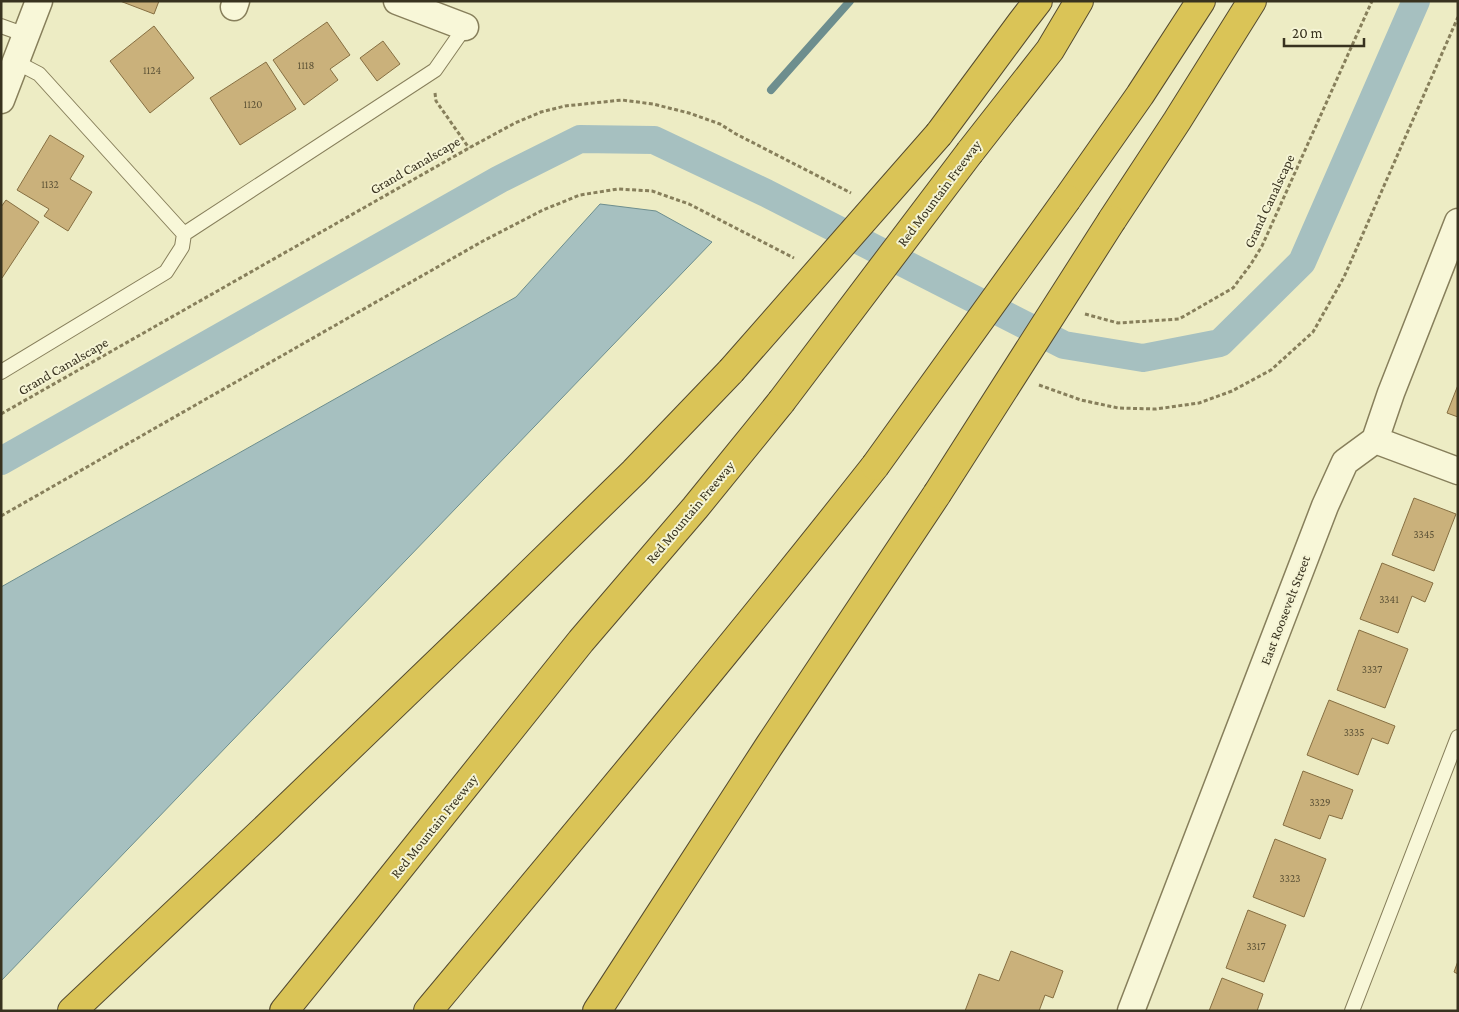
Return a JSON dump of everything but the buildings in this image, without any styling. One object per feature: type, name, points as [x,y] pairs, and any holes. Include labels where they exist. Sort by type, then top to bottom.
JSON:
[{"type":"highway","points":[[72,1011],[276,819],[511,592],[634,472],[731,371],[939,134],[1038,1]]},
{"type":"highway","name":"Red Mountain Freeway","points":[[284,1011],[372,904],[581,641],[695,508],[781,402],[970,152],[1050,50],[1079,1]]},
{"type":"highway","points":[[428,1011],[690,697],[875,466],[1140,95],[1201,1]]},
{"type":"highway","points":[[597,1011],[769,746],[937,494],[1252,1]]},
{"type":"street","points":[[1,100],[39,1]]},
{"type":"street","points":[[398,1],[465,26]]},
{"type":"street","points":[[1458,222],[1391,393],[1375,440],[1458,471]]},
{"type":"street","name":"East Roosevelt Street","points":[[1131,1011],[1325,506],[1345,462],[1375,440]]},
{"type":"lane","points":[[1,26],[26,35]]},
{"type":"lane","points":[[1,372],[166,272],[182,247],[184,234],[435,70],[465,26]]},
{"type":"lane","points":[[16,62],[39,74],[184,234]]},
{"type":"lane","points":[[1352,1011],[1458,736]]},
{"type":"path","name":"Grand Canalscape","points":[[1082,314],[1118,323],[1179,319],[1232,288],[1251,264],[1262,246],[1372,1]]},
{"type":"path","points":[[1037,384],[1081,400],[1118,408],[1156,408],[1199,403],[1232,392],[1272,370],[1313,332],[1344,277],[1458,17]]},
{"type":"path","points":[[435,70],[434,90],[436,101],[468,148]]},
{"type":"path","name":"Grand Canalscape","points":[[1,414],[468,148],[515,123],[541,112],[593,102],[622,100],[653,104],[720,124],[856,196]]},
{"type":"path","points":[[1,516],[482,241],[543,210],[580,195],[618,189],[652,191],[690,204],[796,259]]},
{"type":"water","points":[[600,204],[656,211],[712,242],[1,981],[1,587],[516,297]]},
{"type":"waterway","points":[[771,90],[850,1]]},
{"type":"waterway","points":[[1,461],[500,179],[580,139],[654,140],[766,193],[1064,345],[1143,358],[1220,343],[1302,262],[1416,1]]}]
